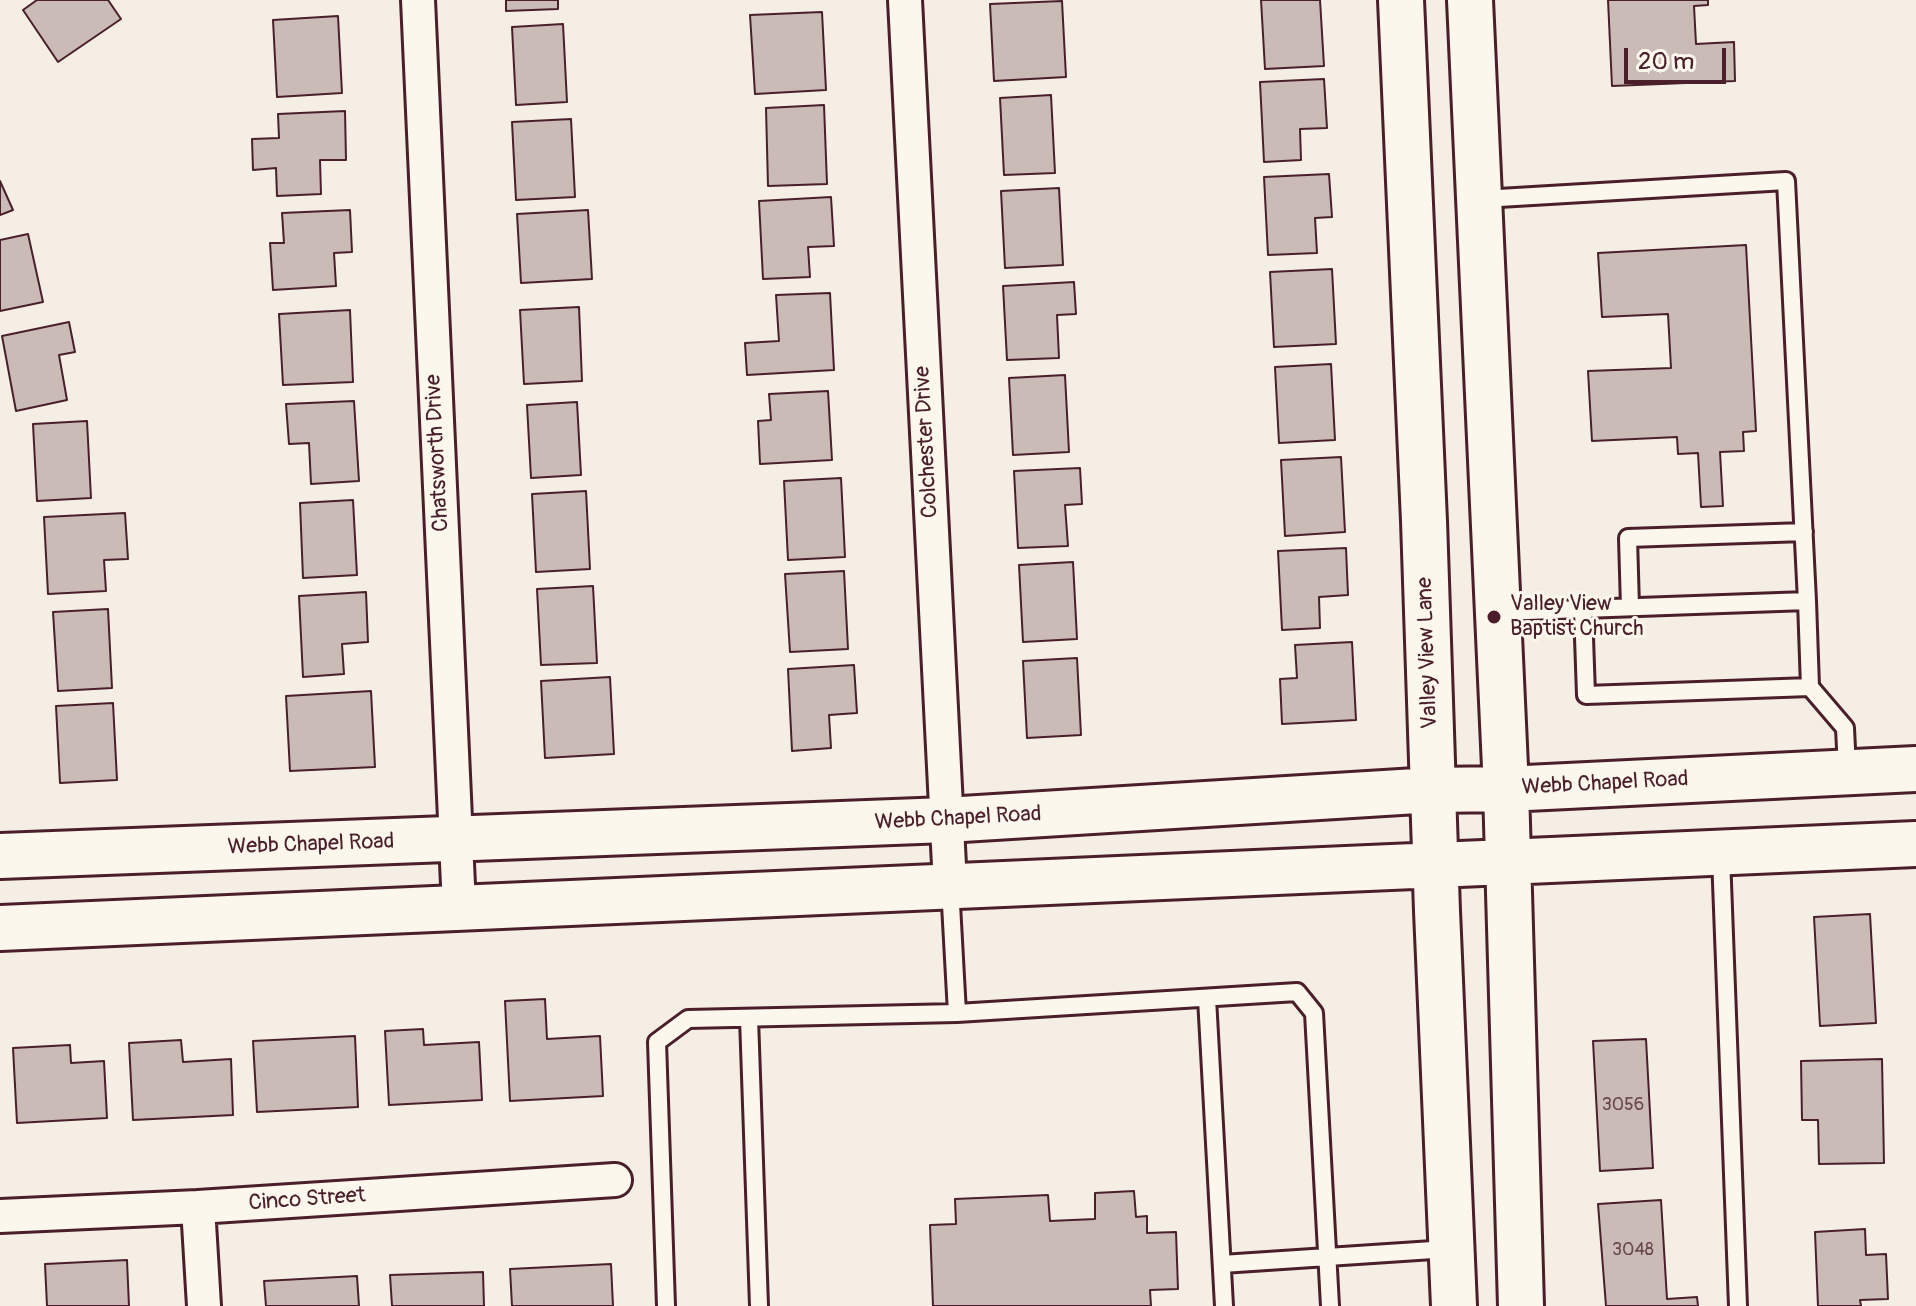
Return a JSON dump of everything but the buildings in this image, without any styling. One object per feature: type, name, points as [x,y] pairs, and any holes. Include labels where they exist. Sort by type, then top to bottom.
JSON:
[{"type":"main road","name":"Valley View Lane","points":[[1401,0],[1454,1306]]},
{"type":"main road","points":[[1470,0],[1506,789],[1521,1306]]},
{"type":"main road","name":"Webb Chapel Road","points":[[0,856],[946,820],[1433,790],[1916,769]]},
{"type":"main road","points":[[0,928],[1916,844]]},
{"type":"street","name":"Chatsworth Drive","points":[[418,0],[459,907]]},
{"type":"street","name":"Colchester Drive","points":[[905,0],[950,885]]},
{"type":"street","name":"Cinco Street","points":[[0,1216],[198,1207],[615,1180]]},
{"type":"street","points":[[198,1207],[204,1306]]},
{"type":"lane","points":[[1479,199],[1786,181],[1810,687],[1845,728],[1847,773]]},
{"type":"lane","points":[[1630,607],[1628,538],[1804,532]]},
{"type":"lane","points":[[1498,612],[1807,601]]},
{"type":"lane","points":[[1583,609],[1586,695],[1810,687]]},
{"type":"lane","points":[[1721,851],[1738,1306]]},
{"type":"lane","points":[[950,885],[957,1013]]},
{"type":"lane","points":[[666,1306],[657,1042],[688,1019],[957,1013],[1297,992],[1314,1013],[1330,1306]]},
{"type":"lane","points":[[1207,998],[1224,1306]]},
{"type":"lane","points":[[749,1018],[759,1306]]},
{"type":"lane","points":[[1222,1264],[1452,1248]]},
{"type":"place","name":"Valley View Baptist Church","points":[[1494,617]]}]
